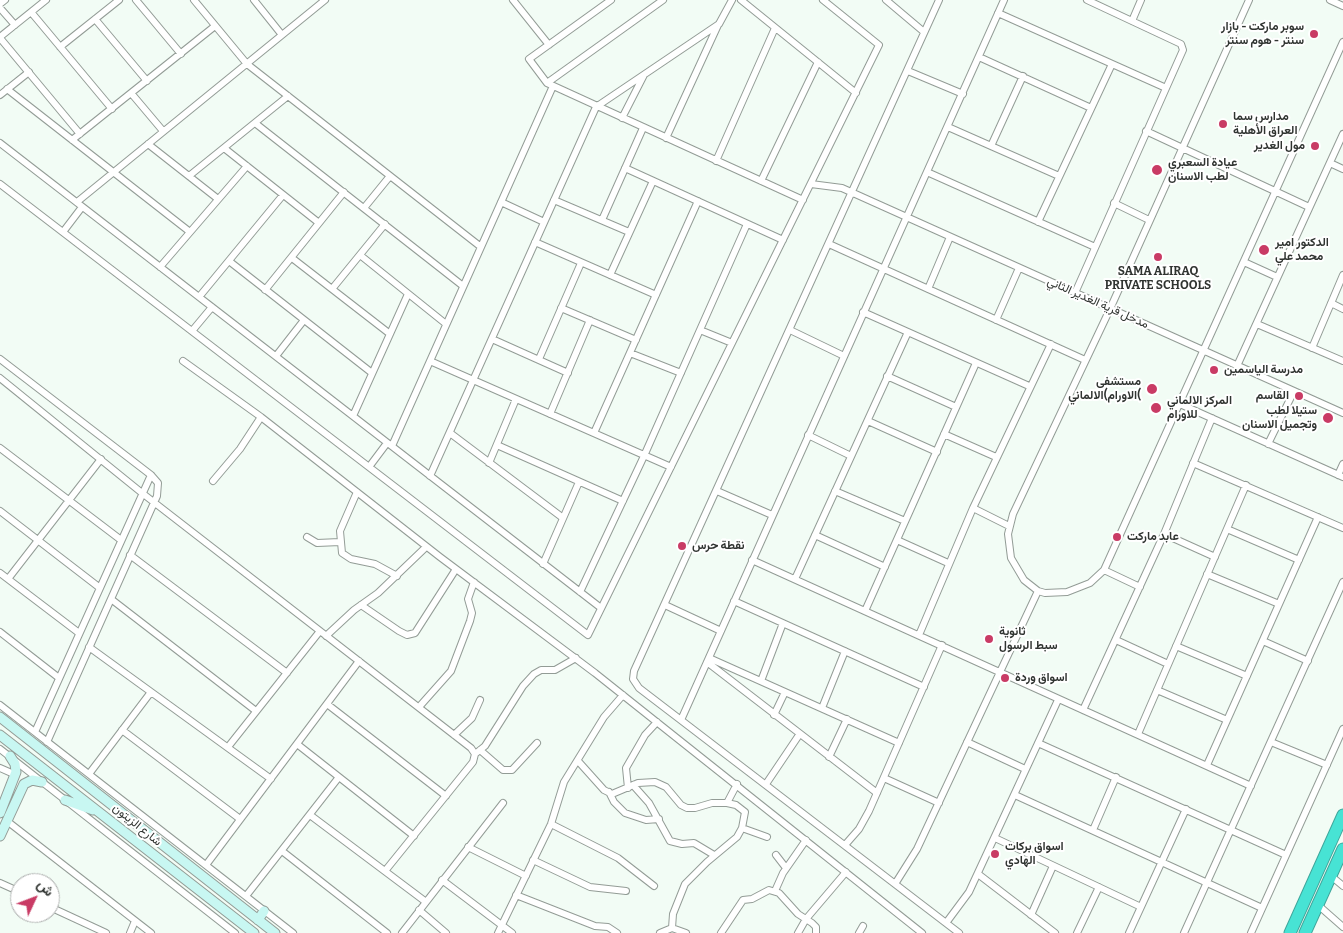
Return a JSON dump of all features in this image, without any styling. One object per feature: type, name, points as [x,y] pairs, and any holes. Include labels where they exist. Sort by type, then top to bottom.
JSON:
[{"type":"highway","points":[[1290,933],[1343,815]]},
{"type":"highway","points":[[1305,933],[1343,850]]},
{"type":"main road","name":"شارع الزيتون","points":[[0,717],[98,787],[162,846],[275,933]]},
{"type":"main road","name":"شارع الزيتون","points":[[0,735],[254,933]]},
{"type":"main road","points":[[0,836],[7,821],[16,784],[15,764],[10,756]]},
{"type":"main road","points":[[0,813],[16,784],[28,781],[42,782]]},
{"type":"main road","points":[[65,800],[102,814]]},
{"type":"main road","points":[[154,856],[161,856],[164,853],[162,846]]},
{"type":"main road","points":[[177,874],[178,864],[184,863]]},
{"type":"main road","points":[[258,920],[264,911]]},
{"type":"street","points":[[5,0],[0,6],[15,25]]},
{"type":"street","points":[[46,0],[0,38],[80,134]]},
{"type":"street","points":[[60,47],[119,0]]},
{"type":"street","points":[[136,0],[181,54]]},
{"type":"street","points":[[194,0],[247,64],[481,247]]},
{"type":"street","points":[[254,0],[282,35]]},
{"type":"street","points":[[63,232],[80,204],[114,172],[282,35],[317,3],[325,0]]},
{"type":"street","points":[[612,0],[529,59],[550,84],[596,107],[803,200]]},
{"type":"street","points":[[369,467],[389,444],[430,361],[501,202],[550,84],[663,0]]},
{"type":"street","points":[[666,138],[718,24],[732,0]]},
{"type":"street","points":[[741,0],[856,93]]},
{"type":"street","points":[[0,184],[588,635],[879,45],[823,0]]},
{"type":"street","points":[[886,0],[924,32]]},
{"type":"street","points":[[939,0],[664,605],[633,679],[639,688],[960,933]]},
{"type":"street","points":[[681,720],[1004,0]]},
{"type":"street","points":[[1075,293],[1183,46],[1087,0]]},
{"type":"street","points":[[1132,20],[1141,0]]},
{"type":"street","points":[[1249,0],[1009,526],[1008,546],[1011,558],[1024,580],[1038,591],[1045,593],[1067,592],[1090,583],[1104,570],[1343,42]]},
{"type":"street","points":[[1330,0],[1343,6]]},
{"type":"street","points":[[517,1],[549,45]]},
{"type":"street","points":[[31,12],[112,109]]},
{"type":"street","points":[[998,13],[1166,88]]},
{"type":"street","points":[[95,19],[147,81]]},
{"type":"street","points":[[430,476],[596,107],[718,24]]},
{"type":"street","points":[[72,140],[215,26]]},
{"type":"street","points":[[716,160],[775,28]]},
{"type":"street","points":[[979,57],[1091,108]]},
{"type":"street","points":[[761,181],[818,62]]},
{"type":"street","points":[[1038,222],[1112,64]]},
{"type":"street","points":[[908,71],[962,94]]},
{"type":"street","points":[[0,95],[29,72]]},
{"type":"street","points":[[622,118],[645,73]]},
{"type":"street","points":[[991,146],[1023,76]]},
{"type":"street","points":[[7,89],[190,232]]},
{"type":"street","points":[[131,93],[163,132]]},
{"type":"street","points":[[189,176],[288,96]]},
{"type":"street","points":[[255,123],[463,286]]},
{"type":"street","points":[[948,127],[1059,176]]},
{"type":"street","points":[[602,220],[643,128]]},
{"type":"street","points":[[1146,131],[1309,207]]},
{"type":"street","points":[[1237,366],[1343,134]]},
{"type":"street","points":[[0,143],[601,608]]},
{"type":"street","points":[[148,144],[218,200]]},
{"type":"street","points":[[224,148],[319,224]]},
{"type":"street","points":[[1330,163],[1343,169]]},
{"type":"street","points":[[160,267],[247,166]]},
{"type":"street","points":[[625,168],[783,240]]},
{"type":"street","points":[[927,172],[1095,248]]},
{"type":"street","points":[[364,208],[390,176]]},
{"type":"street","points":[[610,275],[653,181]]},
{"type":"street","name":"مدخل قرية الغدير الثاني","points":[[811,184],[842,188],[1343,413]]},
{"type":"street","points":[[266,290],[344,192]]},
{"type":"street","points":[[199,297],[283,195]]},
{"type":"street","points":[[554,200],[630,232]]},
{"type":"street","points":[[501,202],[544,222]]},
{"type":"street","points":[[594,433],[698,202]]},
{"type":"street","points":[[1114,203],[1149,220]]},
{"type":"street","points":[[332,289],[385,224]]},
{"type":"street","points":[[580,592],[644,456],[747,224]]},
{"type":"street","points":[[928,289],[950,237]]},
{"type":"street","points":[[535,242],[656,295]]},
{"type":"street","points":[[829,244],[1085,360]]},
{"type":"street","points":[[360,256],[446,324]]},
{"type":"street","points":[[292,258],[390,334]]},
{"type":"street","points":[[229,261],[372,373]]},
{"type":"street","points":[[538,359],[581,262]]},
{"type":"street","points":[[1244,262],[1277,277]]},
{"type":"street","points":[[996,320],[1019,268]]},
{"type":"street","points":[[1312,348],[1343,275]]},
{"type":"street","points":[[353,416],[408,294]]},
{"type":"street","points":[[1331,303],[1343,309]]},
{"type":"street","points":[[192,331],[212,307]]},
{"type":"street","points":[[561,308],[636,340]]},
{"type":"street","points":[[863,312],[1029,386]]},
{"type":"street","points":[[276,356],[304,320]]},
{"type":"street","points":[[550,414],[590,320]]},
{"type":"street","points":[[1257,324],[1343,361]]},
{"type":"street","points":[[700,330],[732,343]]},
{"type":"street","points":[[790,330],[844,356]]},
{"type":"street","points":[[795,579],[908,332]]},
{"type":"street","points":[[492,339],[568,372]]},
{"type":"street","points":[[919,635],[972,508],[1050,344]]},
{"type":"street","points":[[630,353],[681,373]]},
{"type":"street","points":[[0,359],[151,474],[158,483],[159,491],[47,742]]},
{"type":"street","points":[[183,361],[261,416],[426,546],[576,658],[737,784],[920,932]]},
{"type":"street","points":[[430,361],[671,467]]},
{"type":"street","points":[[865,611],[976,363]]},
{"type":"street","points":[[888,376],[956,407]]},
{"type":"street","points":[[0,378],[142,493],[454,735],[503,770],[512,770],[537,743]]},
{"type":"street","points":[[1268,444],[1294,391]]},
{"type":"street","points":[[489,463],[516,399]]},
{"type":"street","points":[[1180,404],[1341,476],[1343,464]]},
{"type":"street","points":[[213,482],[240,449],[261,416]]},
{"type":"street","points":[[1083,710],[1164,534],[1212,418]]},
{"type":"street","points":[[868,421],[937,452]]},
{"type":"street","points":[[450,434],[563,518]]},
{"type":"street","points":[[944,434],[996,457]]},
{"type":"street","points":[[808,436],[851,456]]},
{"type":"street","points":[[497,445],[623,501]]},
{"type":"street","points":[[0,448],[121,540]]},
{"type":"street","points":[[8,579],[101,459]]},
{"type":"street","points":[[1194,462],[1343,528]]},
{"type":"street","points":[[35,732],[151,474]]},
{"type":"street","points":[[543,564],[579,482]]},
{"type":"street","points":[[1138,734],[1246,485]]},
{"type":"street","points":[[717,491],[772,515]]},
{"type":"street","points":[[835,491],[905,522]]},
{"type":"street","points":[[357,492],[344,519],[340,542],[342,553],[351,558],[375,564],[397,576]]},
{"type":"street","points":[[972,508],[1009,526]]},
{"type":"street","points":[[0,511],[100,588]]},
{"type":"street","points":[[1207,766],[1318,517]]},
{"type":"street","points":[[1227,529],[1299,560]]},
{"type":"street","points":[[1164,534],[1215,557]]},
{"type":"street","points":[[815,535],[885,567]]},
{"type":"street","points":[[307,537],[317,543],[340,542]]},
{"type":"street","points":[[897,540],[948,563]]},
{"type":"street","points":[[326,636],[397,576],[426,546]]},
{"type":"street","points":[[130,555],[287,673]]},
{"type":"street","points":[[752,560],[1251,786]]},
{"type":"street","points":[[361,605],[399,631],[407,635],[415,633],[456,569]]},
{"type":"street","points":[[1104,570],[1140,587]]},
{"type":"street","points":[[0,573],[79,633]]},
{"type":"street","points":[[1207,574],[1279,604]]},
{"type":"street","points":[[419,707],[451,671],[470,621],[472,613],[468,598],[474,582]]},
{"type":"street","points":[[1184,933],[1343,583]]},
{"type":"street","points":[[895,884],[908,867],[1038,591]]},
{"type":"street","points":[[111,599],[256,711]]},
{"type":"street","points":[[734,601],[924,687]]},
{"type":"street","points":[[664,605],[721,631]]},
{"type":"street","points":[[760,681],[783,623]]},
{"type":"street","points":[[228,747],[320,631]]},
{"type":"street","points":[[0,632],[59,678]]},
{"type":"street","points":[[1116,640],[1168,664]]},
{"type":"street","points":[[1263,641],[1308,661]]},
{"type":"street","points":[[845,846],[859,829],[877,793],[942,645]]},
{"type":"street","points":[[90,646],[271,779]]},
{"type":"street","points":[[1176,646],[1247,676]]},
{"type":"street","points":[[822,708],[845,651]]},
{"type":"street","points":[[385,871],[473,762],[522,686],[541,670],[555,670],[576,658]]},
{"type":"street","points":[[708,660],[899,742]]},
{"type":"street","points":[[708,660],[774,715],[877,793]]},
{"type":"street","points":[[206,865],[359,661]]},
{"type":"street","points":[[1157,690],[1227,720]]},
{"type":"street","points":[[89,774],[151,692]]},
{"type":"street","points":[[774,715],[785,692]]},
{"type":"street","points":[[499,930],[551,824],[564,782],[604,717],[623,695]]},
{"type":"street","points":[[454,735],[472,718],[480,700]]},
{"type":"street","points":[[946,923],[965,898],[978,874],[1058,700]]},
{"type":"street","points":[[327,704],[446,796]]},
{"type":"street","points":[[0,705],[89,774],[98,787],[206,865],[293,933]]},
{"type":"street","points":[[828,757],[847,720]]},
{"type":"street","points":[[657,722],[645,735],[626,768],[631,787],[659,819],[664,834],[670,841],[682,844],[694,843],[714,856]]},
{"type":"street","points":[[1251,933],[1343,729]]},
{"type":"street","points":[[122,730],[240,819]]},
{"type":"street","points":[[766,784],[799,734]]},
{"type":"street","points":[[967,742],[1025,769]]},
{"type":"street","points":[[1271,742],[1327,765]]},
{"type":"street","points":[[1038,743],[1232,828],[1286,855]]},
{"type":"street","points":[[296,744],[414,836]]},
{"type":"street","points":[[0,749],[235,933]]},
{"type":"street","points":[[578,761],[604,790],[612,794],[631,787],[656,782],[666,787],[681,805],[687,808],[695,808],[712,803],[727,803],[736,805],[745,812],[742,828],[737,838],[714,856],[685,884],[673,914],[672,928]]},
{"type":"street","points":[[0,768],[16,784]]},
{"type":"street","points":[[246,896],[339,777]]},
{"type":"street","points":[[1093,830],[1116,777]]},
{"type":"street","points":[[884,778],[939,803]]},
{"type":"street","points":[[727,803],[737,784]]},
{"type":"street","points":[[609,792],[614,802],[625,813],[646,820],[659,819]]},
{"type":"street","points":[[1015,795],[1262,908]]},
{"type":"street","points":[[402,933],[502,803]]},
{"type":"street","points":[[1129,933],[1186,809]]},
{"type":"street","points":[[310,815],[426,902]]},
{"type":"street","points":[[7,821],[151,933]]},
{"type":"street","points":[[551,824],[618,858],[654,886]]},
{"type":"street","points":[[742,828],[767,837]]},
{"type":"street","points":[[995,838],[1141,907]]},
{"type":"street","points":[[775,891],[786,868],[806,840]]},
{"type":"street","points":[[468,847],[526,876]]},
{"type":"street","points":[[282,851],[387,933]]},
{"type":"street","points":[[776,854],[786,868]]},
{"type":"street","points":[[533,860],[590,887],[626,892]]},
{"type":"street","points":[[1031,915],[1053,866]]},
{"type":"street","points":[[798,933],[806,919],[846,872]]},
{"type":"street","points":[[978,874],[1051,932]]},
{"type":"street","points":[[1331,876],[1343,886]]},
{"type":"street","points":[[442,880],[499,930],[512,933]]},
{"type":"street","points":[[1077,933],[1099,887]]},
{"type":"street","points":[[721,933],[742,900],[752,899],[769,890],[779,892],[798,914],[816,927],[816,933]]},
{"type":"street","points":[[516,895],[560,914],[595,926],[608,927],[617,933]]},
{"type":"street","points":[[1318,905],[1343,927]]},
{"type":"street","points":[[419,910],[446,933]]},
{"type":"street","points":[[60,912],[106,933]]},
{"type":"street","points":[[130,933],[135,921]]},
{"type":"street","points":[[859,933],[864,926]]},
{"type":"street","points":[[660,933],[672,928],[686,933]]},
{"type":"place","name":"سوبر ماركت - بازار سنتر - هوم سنتر","points":[[1314,34]]},
{"type":"place","name":"مدارس سما العراق الأهلية","points":[[1223,124]]},
{"type":"place","name":"مول الغدير","points":[[1315,146]]},
{"type":"place","name":"عيادة السعبري لطب الاسنان","points":[[1157,170]]},
{"type":"place","name":"الدكتور امير محمد علي","points":[[1264,250]]},
{"type":"place","name":"SAMA ALIRAQ PRIVATE SCHOOLS","points":[[1158,257]]},
{"type":"place","name":"مدرسة الياسمين","points":[[1214,370]]},
{"type":"place","name":"مستشفى الاورام)الالماني(","points":[[1152,389]]},
{"type":"place","name":"القاسم","points":[[1299,396]]},
{"type":"place","name":"المركز الالماني للاورام","points":[[1156,408]]},
{"type":"place","name":"ستيلا لطب وتجميل الاسنان","points":[[1328,418]]},
{"type":"place","name":"عابد ماركت","points":[[1117,537]]},
{"type":"place","name":"نقطة حرس","points":[[682,546]]},
{"type":"place","name":"ثانوية سبط الرسول","points":[[989,639]]},
{"type":"place","name":"اسواق وردة","points":[[1005,678]]},
{"type":"place","name":"اسواق بركات الهادي","points":[[995,854]]}]
